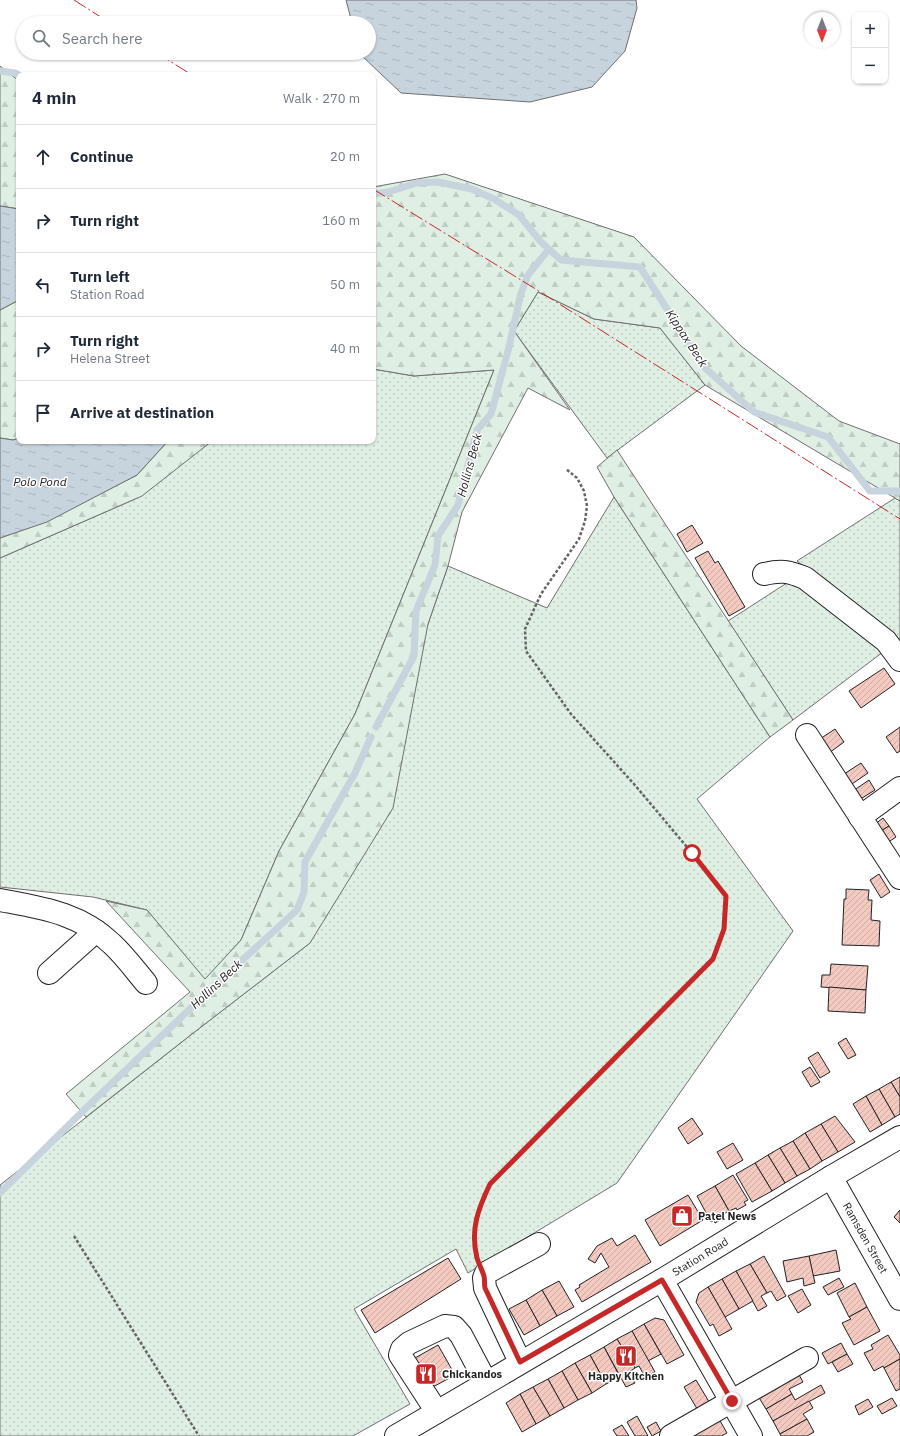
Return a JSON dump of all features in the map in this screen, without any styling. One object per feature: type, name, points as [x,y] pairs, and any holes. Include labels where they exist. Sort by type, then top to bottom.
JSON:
[{"type":"street","points":[[764,574],[778,571],[790,572],[805,578],[886,642],[900,660]]},
{"type":"street","points":[[807,735],[900,878]]},
{"type":"street","points":[[860,817],[900,788]]},
{"type":"street","points":[[0,900],[49,909],[83,922],[96,930],[113,944],[146,983]]},
{"type":"street","points":[[49,973],[96,930]]},
{"type":"street","name":"Station Road","points":[[408,1433],[437,1412],[486,1382],[662,1280],[830,1177],[900,1137]]},
{"type":"street","name":"Ramsden Street","points":[[830,1177],[900,1299]]},
{"type":"street","points":[[520,1362],[485,1288],[484,1278],[486,1273],[539,1244]]},
{"type":"street","points":[[662,1280],[751,1436]]},
{"type":"street","points":[[437,1412],[400,1355],[402,1349],[409,1343],[445,1326],[454,1328],[461,1334],[486,1382]]},
{"type":"street","points":[[671,1436],[807,1358]]},
{"type":"path","points":[[484,1278],[477,1260],[475,1228],[480,1206],[490,1184],[713,959],[724,929],[726,896],[634,784],[571,714],[526,651],[525,629],[541,594],[579,539],[585,521],[587,506],[584,491],[577,478],[566,469]]},
{"type":"path","points":[[74,1236],[199,1436]]},
{"type":"green space","points":[[0,66],[16,79],[16,209],[0,206]]},
{"type":"green space","points":[[445,174],[634,237],[741,346],[839,421],[900,444],[900,501],[705,385],[660,328],[594,319],[538,292],[514,331],[570,410],[528,388],[462,512],[448,566],[428,624],[393,808],[310,943],[86,1117],[66,1094],[190,992],[106,901],[147,910],[205,979],[241,940],[279,851],[355,714],[494,370],[414,376],[376,370],[376,186]]},
{"type":"green space","points":[[538,292],[594,319],[660,328],[705,385],[607,458],[514,331]]},
{"type":"green space","points":[[16,302],[16,439],[13,440],[0,438],[0,310]]},
{"type":"green space","points":[[376,370],[414,376],[494,370],[355,714],[279,851],[241,940],[205,980],[147,910],[93,897],[0,887],[0,558],[135,499],[206,444],[376,444]]},
{"type":"green space","points":[[165,444],[208,444],[142,496],[0,558],[0,538],[47,521],[137,475]]},
{"type":"green space","points":[[617,450],[793,720],[770,737],[614,497],[597,467]]},
{"type":"green space","points":[[614,497],[770,737],[697,799],[793,931],[617,1183],[468,1273],[456,1249],[354,1309],[410,1404],[353,1436],[0,1436],[0,1185],[310,943],[448,566],[547,608]]},
{"type":"green space","points":[[895,498],[900,501],[900,640],[897,642],[797,561]]},
{"type":"green space","points":[[793,579],[883,652],[793,720],[728,621]]},
{"type":"water","points":[[346,0],[636,0],[637,8],[625,51],[592,87],[530,102],[401,93],[366,60],[376,60],[376,16],[350,16]]},
{"type":"water","points":[[0,206],[16,209],[16,302],[0,310]]},
{"type":"water","name":"Polo Pond","points":[[0,438],[16,439],[16,444],[165,444],[137,475],[47,522],[0,538]]},
{"type":"building","points":[[692,525],[703,543],[687,552],[677,534]]},
{"type":"building","points":[[708,551],[715,563],[718,561],[745,607],[729,616],[695,558]]},
{"type":"building","points":[[884,668],[895,684],[861,708],[849,691]]},
{"type":"building","points":[[900,727],[900,751],[897,753],[886,737]]},
{"type":"building","points":[[835,729],[844,742],[829,753],[820,739]]},
{"type":"building","points":[[861,763],[868,773],[849,786],[841,776]]},
{"type":"building","points":[[869,780],[875,790],[859,800],[853,791]]},
{"type":"building","points":[[883,818],[889,826],[879,832],[874,825]]},
{"type":"building","points":[[889,826],[896,837],[887,843],[879,832]]},
{"type":"building","points":[[879,874],[890,892],[881,898],[870,880]]},
{"type":"building","points":[[846,889],[869,890],[868,900],[872,900],[871,920],[880,921],[879,946],[842,945],[844,899],[846,899]]},
{"type":"building","points":[[831,964],[868,966],[866,990],[821,987],[822,975],[830,975]]},
{"type":"building","points":[[829,987],[866,990],[865,1013],[828,1011]]},
{"type":"building","points":[[846,1038],[856,1055],[848,1059],[838,1043]]},
{"type":"building","points":[[818,1052],[830,1072],[820,1078],[808,1058]]},
{"type":"building","points":[[810,1067],[820,1082],[811,1087],[802,1072]]},
{"type":"building","points":[[900,1077],[900,1097],[891,1082]]},
{"type":"building","points":[[891,1082],[900,1097],[900,1114],[895,1117],[879,1089]]},
{"type":"building","points":[[879,1089],[895,1117],[882,1125],[866,1096]]},
{"type":"building","points":[[866,1096],[882,1125],[870,1132],[853,1104]]},
{"type":"building","points":[[835,1116],[855,1142],[838,1152],[821,1124]]},
{"type":"building","points":[[692,1118],[703,1134],[688,1144],[678,1128]]},
{"type":"building","points":[[821,1124],[838,1152],[822,1161],[805,1133]]},
{"type":"building","points":[[805,1133],[822,1161],[810,1169],[793,1141]]},
{"type":"building","points":[[793,1141],[810,1169],[797,1176],[780,1148]]},
{"type":"building","points":[[733,1143],[743,1160],[727,1169],[717,1152]]},
{"type":"building","points":[[780,1148],[797,1176],[785,1183],[768,1155]]},
{"type":"building","points":[[768,1155],[785,1183],[772,1191],[755,1163]]},
{"type":"building","points":[[755,1163],[772,1191],[752,1202],[736,1174]]},
{"type":"building","points":[[733,1175],[748,1200],[744,1202],[746,1205],[737,1210],[736,1208],[729,1211],[715,1186]]},
{"type":"building","points":[[715,1186],[729,1211],[722,1215],[724,1218],[715,1223],[714,1220],[711,1222],[697,1196]]},
{"type":"building","points":[[688,1195],[703,1220],[660,1246],[645,1220]]},
{"type":"building","points":[[900,1210],[900,1223],[894,1217]]},
{"type":"building","points":[[635,1235],[651,1262],[582,1302],[575,1290],[580,1287],[579,1285],[609,1267],[601,1253],[595,1263],[588,1259],[597,1246],[612,1238],[617,1246]]},
{"type":"building","points":[[836,1250],[840,1271],[813,1276],[809,1256]]},
{"type":"building","points":[[764,1256],[786,1296],[777,1301],[771,1291],[767,1293],[750,1264]]},
{"type":"building","points":[[809,1256],[815,1283],[804,1286],[803,1278],[787,1282],[783,1261]]},
{"type":"building","points":[[448,1258],[461,1279],[375,1333],[361,1310]]},
{"type":"building","points":[[750,1264],[767,1293],[761,1296],[767,1306],[758,1311],[736,1271]]},
{"type":"building","points":[[736,1271],[753,1301],[739,1309],[722,1279]]},
{"type":"building","points":[[839,1278],[844,1287],[828,1295],[823,1287]]},
{"type":"building","points":[[722,1279],[739,1309],[725,1317],[708,1287]]},
{"type":"building","points":[[559,1281],[574,1307],[557,1316],[542,1290]]},
{"type":"building","points":[[855,1283],[867,1307],[849,1317],[837,1293]]},
{"type":"building","points":[[708,1287],[732,1329],[719,1336],[713,1324],[710,1326],[696,1302],[699,1293]]},
{"type":"building","points":[[802,1289],[811,1305],[798,1313],[788,1296]]},
{"type":"building","points":[[542,1290],[557,1316],[540,1326],[526,1300]]},
{"type":"building","points":[[526,1300],[540,1326],[524,1335],[509,1309]]},
{"type":"building","points":[[867,1307],[880,1331],[854,1345],[842,1323],[851,1319],[849,1317]]},
{"type":"building","points":[[655,1318],[664,1320],[684,1355],[667,1364],[644,1324]]},
{"type":"building","points":[[644,1324],[661,1354],[648,1361],[632,1331]]},
{"type":"building","points":[[632,1331],[655,1372],[645,1377],[639,1366],[635,1368],[617,1339]]},
{"type":"building","points":[[888,1335],[900,1355],[900,1359],[884,1368],[883,1366],[874,1371],[864,1353],[873,1349],[871,1345]]},
{"type":"building","points":[[617,1339],[635,1368],[629,1372],[635,1383],[626,1387],[604,1347]]},
{"type":"building","points":[[841,1343],[847,1354],[828,1364],[822,1353]]},
{"type":"building","points":[[438,1345],[455,1375],[431,1388],[415,1358]]},
{"type":"building","points":[[604,1347],[620,1377],[606,1384],[590,1355]]},
{"type":"building","points":[[847,1354],[853,1364],[838,1372],[832,1362]]},
{"type":"building","points":[[590,1355],[606,1384],[592,1393],[575,1363]]},
{"type":"building","points":[[900,1359],[900,1389],[896,1391],[884,1368]]},
{"type":"building","points":[[575,1363],[592,1393],[578,1400],[562,1371]]},
{"type":"building","points":[[562,1371],[578,1400],[564,1408],[548,1379]]},
{"type":"building","points":[[798,1373],[803,1382],[789,1389],[792,1394],[766,1409],[758,1396]]},
{"type":"building","points":[[548,1379],[564,1408],[550,1416],[533,1387]]},
{"type":"building","points":[[696,1380],[711,1405],[699,1412],[684,1387]]},
{"type":"building","points":[[821,1385],[825,1393],[773,1421],[766,1409],[792,1394],[795,1400]]},
{"type":"building","points":[[533,1387],[550,1416],[536,1424],[520,1394]]},
{"type":"building","points":[[520,1394],[536,1424],[522,1432],[506,1403]]},
{"type":"building","points":[[892,1398],[897,1406],[882,1414],[877,1406]]},
{"type":"building","points":[[868,1399],[873,1407],[859,1415],[855,1406]]},
{"type":"building","points":[[809,1401],[813,1408],[803,1414],[807,1419],[780,1434],[773,1421]]},
{"type":"building","points":[[637,1416],[648,1436],[635,1436],[627,1422]]},
{"type":"building","points":[[719,1419],[727,1433],[721,1436],[689,1436]]},
{"type":"building","points":[[807,1419],[814,1432],[807,1436],[781,1436],[780,1434]]},
{"type":"building","points":[[656,1422],[661,1431],[652,1436],[647,1427]]},
{"type":"building","points":[[622,1425],[629,1436],[617,1436],[613,1430]]},
{"type":"waterway","points":[[0,71],[16,74]]},
{"type":"waterway","name":"Kippax Beck","points":[[376,194],[388,192],[417,183],[438,182],[472,189],[494,199],[519,215],[541,242],[561,260],[640,267],[705,368],[754,412],[828,437],[870,491],[900,491]]},
{"type":"waterway","name":"Hollins Beck","points":[[376,727],[414,656],[416,611],[435,565],[438,536],[458,505],[477,430],[491,414],[508,351],[521,293],[528,275],[549,249]]},
{"type":"waterway","name":"Hollins Beck","points":[[0,1193],[87,1107],[214,986],[297,910],[304,892],[305,862],[355,773],[371,737]]},
{"type":"power","points":[[74,0],[99,16]]},
{"type":"power","points":[[168,60],[187,72]]},
{"type":"power","points":[[376,191],[534,288],[900,519]]},
{"type":"place","name":"Patel News","points":[[682,1216]]},
{"type":"place","name":"Happy Kitchen","points":[[626,1356]]},
{"type":"place","name":"Chickandos","points":[[426,1374]]},
{"type":"route","points":[[692,853],[726,896],[724,929],[713,959],[490,1184],[480,1206],[475,1228],[475,1245],[477,1260],[484,1278],[485,1288],[520,1362],[662,1280],[732,1401]]}]
